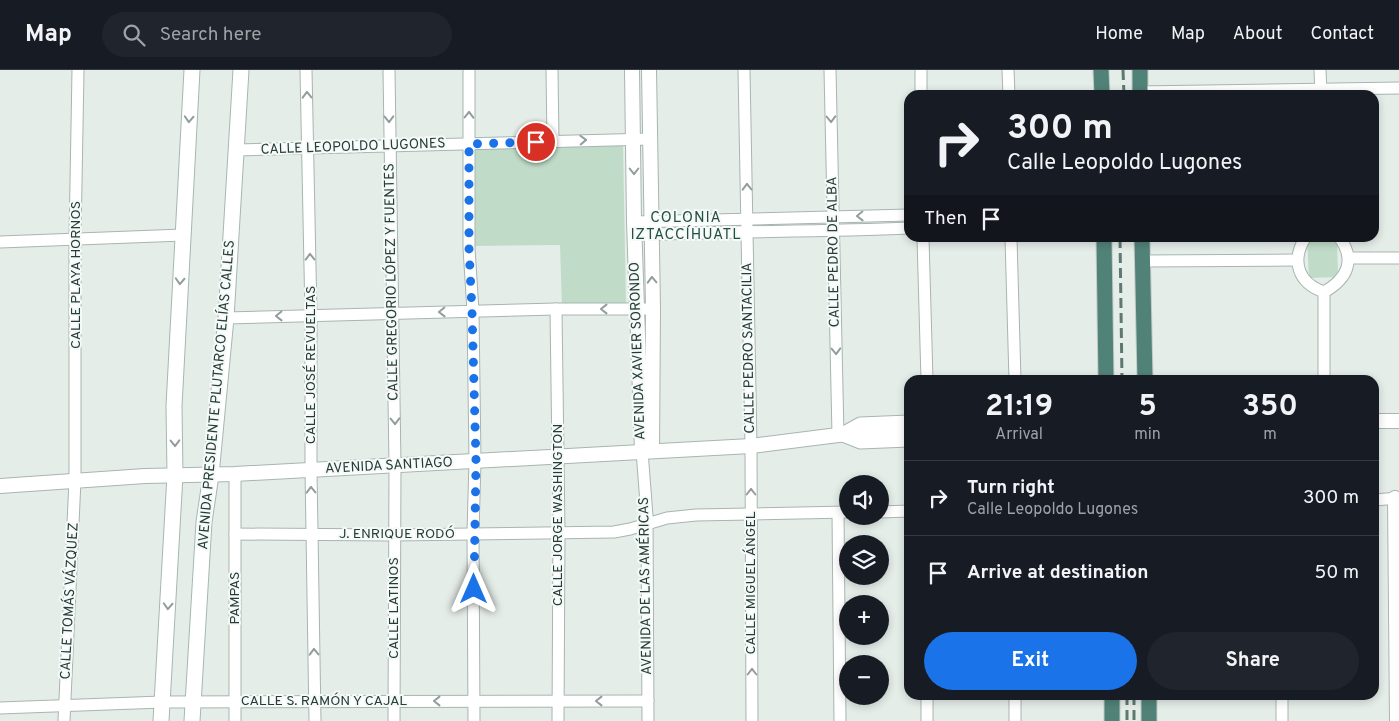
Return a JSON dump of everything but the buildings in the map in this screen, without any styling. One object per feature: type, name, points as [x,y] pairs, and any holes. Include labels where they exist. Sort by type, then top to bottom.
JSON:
[{"type":"highway","points":[[1101,70],[1102,90]]},
{"type":"highway","points":[[1140,70],[1140,90]]},
{"type":"highway","points":[[1104,242],[1106,375]]},
{"type":"highway","points":[[1142,242],[1145,375]]},
{"type":"highway","points":[[1112,700],[1112,721]]},
{"type":"highway","points":[[1149,700],[1149,721]]},
{"type":"main road","points":[[161,721],[175,475],[174,406],[192,70]]},
{"type":"main road","name":"AVENIDA PRESIDENTE PLUTARCO ELÍAS CALLES","points":[[192,721],[204,522],[211,475],[226,318],[242,70]]},
{"type":"street","name":"CALLE PLAYA HORNOS","points":[[75,480],[75,239],[78,70]]},
{"type":"street","name":"CALLE JOSÉ REVUELTAS","points":[[306,70],[311,316],[311,470],[315,721]]},
{"type":"street","name":"CALLE GREGORIO LÓPEZ Y FUENTES","points":[[389,70],[395,465]]},
{"type":"street","points":[[469,70],[469,248],[476,461],[474,721]]},
{"type":"street","points":[[552,70],[552,141]]},
{"type":"street","name":"AVENIDA XAVIER SORONDO","points":[[632,70],[634,228],[647,451]]},
{"type":"street","name":"AVENIDA XAVIER SORONDO","points":[[647,451],[653,309],[649,70]]},
{"type":"street","name":"CALLE PEDRO SANTACILIA","points":[[744,70],[751,446]]},
{"type":"street","name":"CALLE PEDRO DE ALBA","points":[[830,70],[838,435]]},
{"type":"street","points":[[921,70],[921,90]]},
{"type":"street","points":[[1008,70],[1009,90]]},
{"type":"street","points":[[1320,70],[1321,90]]},
{"type":"street","points":[[1360,90],[1399,88]]},
{"type":"street","name":"CALLE LEOPOLDO LUGONES","points":[[237,150],[650,139]]},
{"type":"street","points":[[651,228],[747,219],[904,215]]},
{"type":"street","points":[[634,228],[748,231],[833,231],[904,228]]},
{"type":"street","points":[[0,242],[183,235]]},
{"type":"street","points":[[923,242],[926,375]]},
{"type":"street","points":[[1012,242],[1015,375]]},
{"type":"street","points":[[1303,242],[1298,252],[1297,260],[1300,272],[1314,289],[1324,292],[1335,286],[1348,268],[1349,258],[1343,242]]},
{"type":"street","points":[[1349,258],[1399,258]]},
{"type":"street","points":[[1142,261],[1297,260]]},
{"type":"street","points":[[1324,292],[1324,375]]},
{"type":"street","points":[[226,318],[556,309],[653,309]]},
{"type":"street","name":"CALLE JORGE WASHINGTON","points":[[556,309],[559,533],[558,721]]},
{"type":"street","points":[[1379,418],[1394,421]]},
{"type":"street","name":"AVENIDA SANTIAGO","points":[[838,435],[860,423],[904,421]]},
{"type":"street","points":[[1379,421],[1394,421]]},
{"type":"street","points":[[1379,425],[1394,421]]},
{"type":"street","name":"AVENIDA SANTIAGO","points":[[0,486],[75,480],[235,474],[751,446],[838,435],[904,430]]},
{"type":"street","name":"AVENIDA SANTIAGO","points":[[838,435],[860,443],[904,441]]},
{"type":"street","name":"CALLE MIGUEL ÁNGEL","points":[[751,446],[752,721]]},
{"type":"street","name":"AVENIDA DE LAS AMÉRICAS","points":[[647,451],[648,721]]},
{"type":"street","name":"CALLE LATINOS","points":[[394,721],[395,465]]},
{"type":"street","name":"PAMPAS","points":[[235,474],[236,721]]},
{"type":"street","name":"CALLE TOMÁS VÁZQUEZ","points":[[64,721],[75,480]]},
{"type":"street","points":[[1379,500],[1397,498],[1396,721]]},
{"type":"street","points":[[889,512],[904,511]]},
{"type":"street","name":"J. ENRIQUE RODÓ","points":[[235,534],[394,535],[614,532],[667,518],[839,512]]},
{"type":"street","points":[[840,721],[843,525]]},
{"type":"street","points":[[927,700],[927,721]]},
{"type":"street","points":[[1015,700],[1015,721]]},
{"type":"street","points":[[1282,700],[1282,721]]},
{"type":"street","name":"CALLE S. RAMÓN Y CAJAL","points":[[0,708],[162,702],[648,701]]},
{"type":"green space","points":[[623,144],[626,305],[562,307],[560,245],[475,246],[473,148]]},
{"type":"green space","points":[[1307,242],[1337,242],[1338,277],[1309,278]]},
{"type":"railway","points":[[1123,70],[1124,90]]},
{"type":"railway","points":[[1120,242],[1122,375]]},
{"type":"railway","points":[[1127,700],[1127,721]]},
{"type":"railway","points":[[1134,700],[1134,721]]},
{"type":"district","name":"COLONIA IZTACCÍHUATL","points":[[686,226]]},
{"type":"route","points":[[474,589],[476,461],[469,248],[469,144],[536,142]]}]
